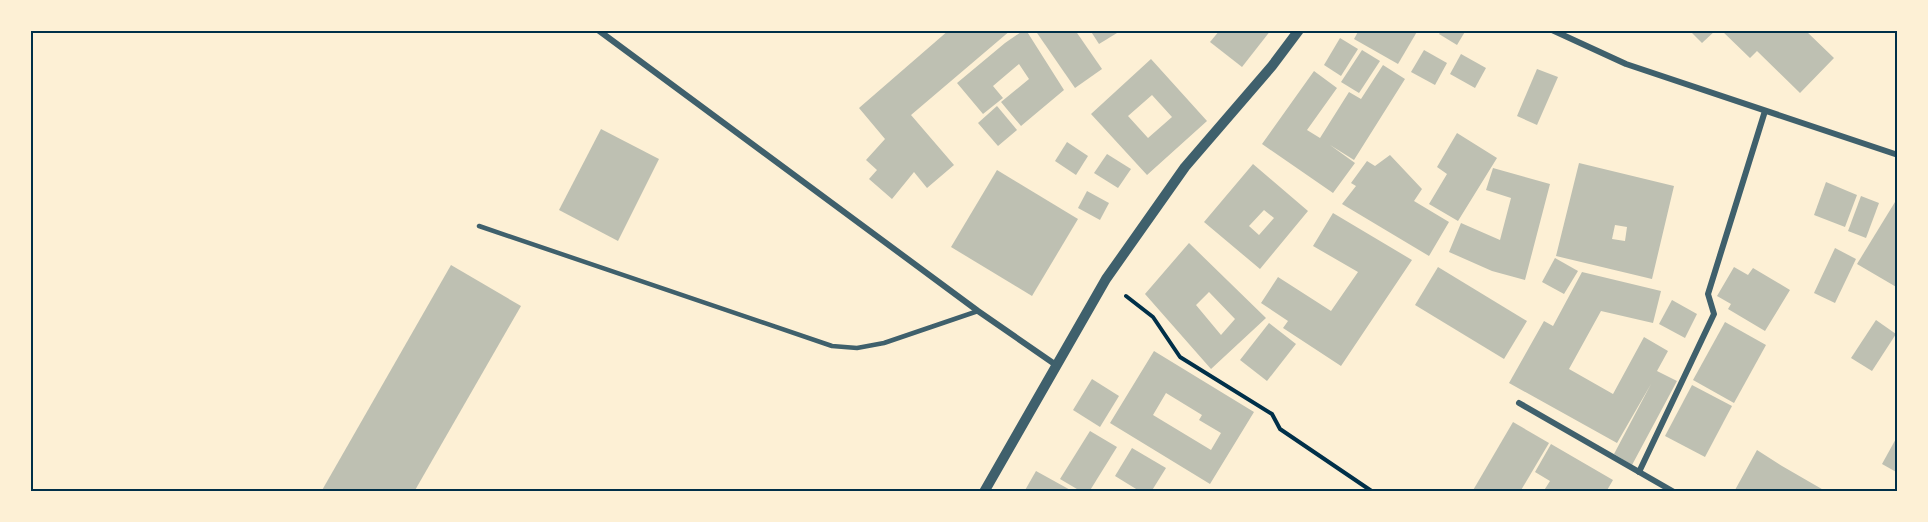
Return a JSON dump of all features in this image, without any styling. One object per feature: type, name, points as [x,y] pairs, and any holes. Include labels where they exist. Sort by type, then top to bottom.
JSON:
[{"type":"street","points":[[598,30],[978,311],[1056,365]]},
{"type":"street","points":[[984,492],[1106,279],[1185,167],[1272,66],[1299,30]]},
{"type":"street","points":[[1552,30],[1626,64],[1898,155]]},
{"type":"street","points":[[1639,472],[1714,314],[1708,294],[1765,111]]},
{"type":"street","points":[[1519,403],[1674,492]]},
{"type":"lane","points":[[480,225],[832,346],[857,348],[884,343],[978,311]]},
{"type":"path","points":[[1106,279],[1153,317],[1180,357],[1272,414],[1280,429],[1373,492]]},
{"type":"building","points":[[949,30],[1011,30],[911,115],[954,165],[927,188],[914,172],[892,199],[869,179],[877,170],[866,160],[885,139],[859,108]]},
{"type":"building","points":[[1024,30],[1064,90],[1021,126],[1001,102],[1029,79],[1019,64],[993,86],[1003,98],[983,114],[957,83]]},
{"type":"building","points":[[1035,30],[1075,30],[1102,69],[1075,88]]},
{"type":"building","points":[[1090,30],[1115,30],[1117,33],[1099,44]]},
{"type":"building","points":[[1220,30],[1271,30],[1242,67],[1210,42]]},
{"type":"building","points":[[1359,30],[1418,30],[1398,64],[1354,39]]},
{"type":"building","points":[[1442,30],[1466,30],[1457,45],[1439,34]]},
{"type":"building","points":[[1689,30],[1716,30],[1702,43]]},
{"type":"building","points":[[1721,30],[1805,30],[1834,58],[1800,93],[1757,51],[1750,58]]},
{"type":"building","points":[[1340,38],[1358,49],[1341,76],[1324,65]]},
{"type":"building","points":[[1362,50],[1380,61],[1359,93],[1341,82]]},
{"type":"building","points":[[1424,50],[1447,63],[1435,85],[1411,72]]},
{"type":"building","points":[[1461,54],[1486,68],[1475,88],[1450,74]]},
{"type":"building","points":[[1151,59],[1207,121],[1147,175],[1091,114]],"holes":[[[1152,95],[1172,117],[1148,138],[1128,116]]]},
{"type":"building","points":[[1383,65],[1405,79],[1354,160],[1330,145],[1355,163],[1333,193],[1262,144],[1314,71],[1337,88],[1307,130],[1320,138],[1349,92],[1361,99]]},
{"type":"building","points":[[1537,69],[1558,77],[1537,125],[1517,116]]},
{"type":"building","points":[[997,106],[1017,130],[998,146],[978,123]]},
{"type":"building","points":[[601,129],[659,159],[618,241],[559,210]]},
{"type":"building","points":[[1457,133],[1497,158],[1458,221],[1429,204],[1447,174],[1437,167]]},
{"type":"building","points":[[1067,142],[1088,156],[1076,175],[1055,161]]},
{"type":"building","points":[[1107,154],[1131,169],[1118,188],[1094,173]]},
{"type":"building","points":[[1390,155],[1422,189],[1414,201],[1449,222],[1429,256],[1342,204],[1356,186],[1351,183],[1367,161],[1375,166]]},
{"type":"building","points":[[1579,163],[1674,186],[1652,279],[1556,256]],"holes":[[[1615,225],[1627,227],[1625,241],[1612,239]]]},
{"type":"building","points":[[1253,164],[1308,211],[1260,269],[1204,222]],"holes":[[[1264,210],[1274,218],[1259,235],[1249,226]]]},
{"type":"building","points":[[1493,168],[1550,184],[1525,280],[1492,271],[1449,252],[1461,223],[1500,240],[1511,198],[1486,190]]},
{"type":"building","points":[[997,170],[1078,219],[1032,296],[951,247]]},
{"type":"building","points":[[1826,182],[1857,195],[1845,227],[1814,215]]},
{"type":"building","points":[[1087,191],[1109,203],[1100,220],[1078,208]]},
{"type":"building","points":[[1861,196],[1879,203],[1866,238],[1848,231]]},
{"type":"building","points":[[1895,202],[1898,204],[1898,288],[1857,264]]},
{"type":"building","points":[[1333,213],[1412,260],[1341,366],[1283,328],[1288,321],[1261,303],[1278,277],[1331,311],[1358,272],[1313,246]]},
{"type":"building","points":[[1189,243],[1266,318],[1211,369],[1145,294]],"holes":[[[1209,292],[1235,319],[1221,335],[1196,305]]]},
{"type":"building","points":[[1835,248],[1856,259],[1835,303],[1814,293]]},
{"type":"building","points":[[1555,258],[1578,271],[1564,294],[1542,282]]},
{"type":"building","points":[[451,265],[521,306],[414,492],[321,492]]},
{"type":"building","points":[[1438,267],[1527,321],[1504,359],[1415,305]]},
{"type":"building","points":[[1734,267],[1748,275],[1753,268],[1790,290],[1765,331],[1728,309],[1731,304],[1717,296]]},
{"type":"building","points":[[1582,272],[1661,291],[1653,323],[1601,311],[1569,369],[1613,394],[1644,337],[1668,351],[1657,371],[1677,381],[1632,465],[1614,454],[1651,384],[1617,443],[1509,383],[1544,321],[1553,326]]},
{"type":"building","points":[[1672,300],[1697,314],[1685,338],[1659,324]]},
{"type":"building","points":[[1876,320],[1896,334],[1872,371],[1851,358]]},
{"type":"building","points":[[1725,322],[1766,345],[1734,403],[1693,380]]},
{"type":"building","points":[[1269,323],[1296,344],[1267,381],[1240,360]]},
{"type":"building","points":[[1154,351],[1254,412],[1210,484],[1110,423]],"holes":[[[1166,393],[1202,415],[1199,420],[1221,433],[1211,450],[1153,415]]]},
{"type":"building","points":[[1092,379],[1119,396],[1100,427],[1073,410]]},
{"type":"building","points":[[1692,385],[1732,406],[1705,457],[1665,436]]},
{"type":"building","points":[[1513,422],[1549,443],[1520,492],[1472,492]]},
{"type":"building","points":[[1090,431],[1117,447],[1089,492],[1082,492],[1060,479]]},
{"type":"building","points":[[1898,435],[1898,473],[1882,464]]},
{"type":"building","points":[[1551,444],[1613,480],[1606,492],[1543,492],[1550,481],[1535,472]]},
{"type":"building","points":[[1132,448],[1166,468],[1151,492],[1141,492],[1115,476]]},
{"type":"building","points":[[1757,450],[1827,492],[1739,492],[1735,490]]},
{"type":"building","points":[[1036,471],[1074,492],[1024,492]]}]
